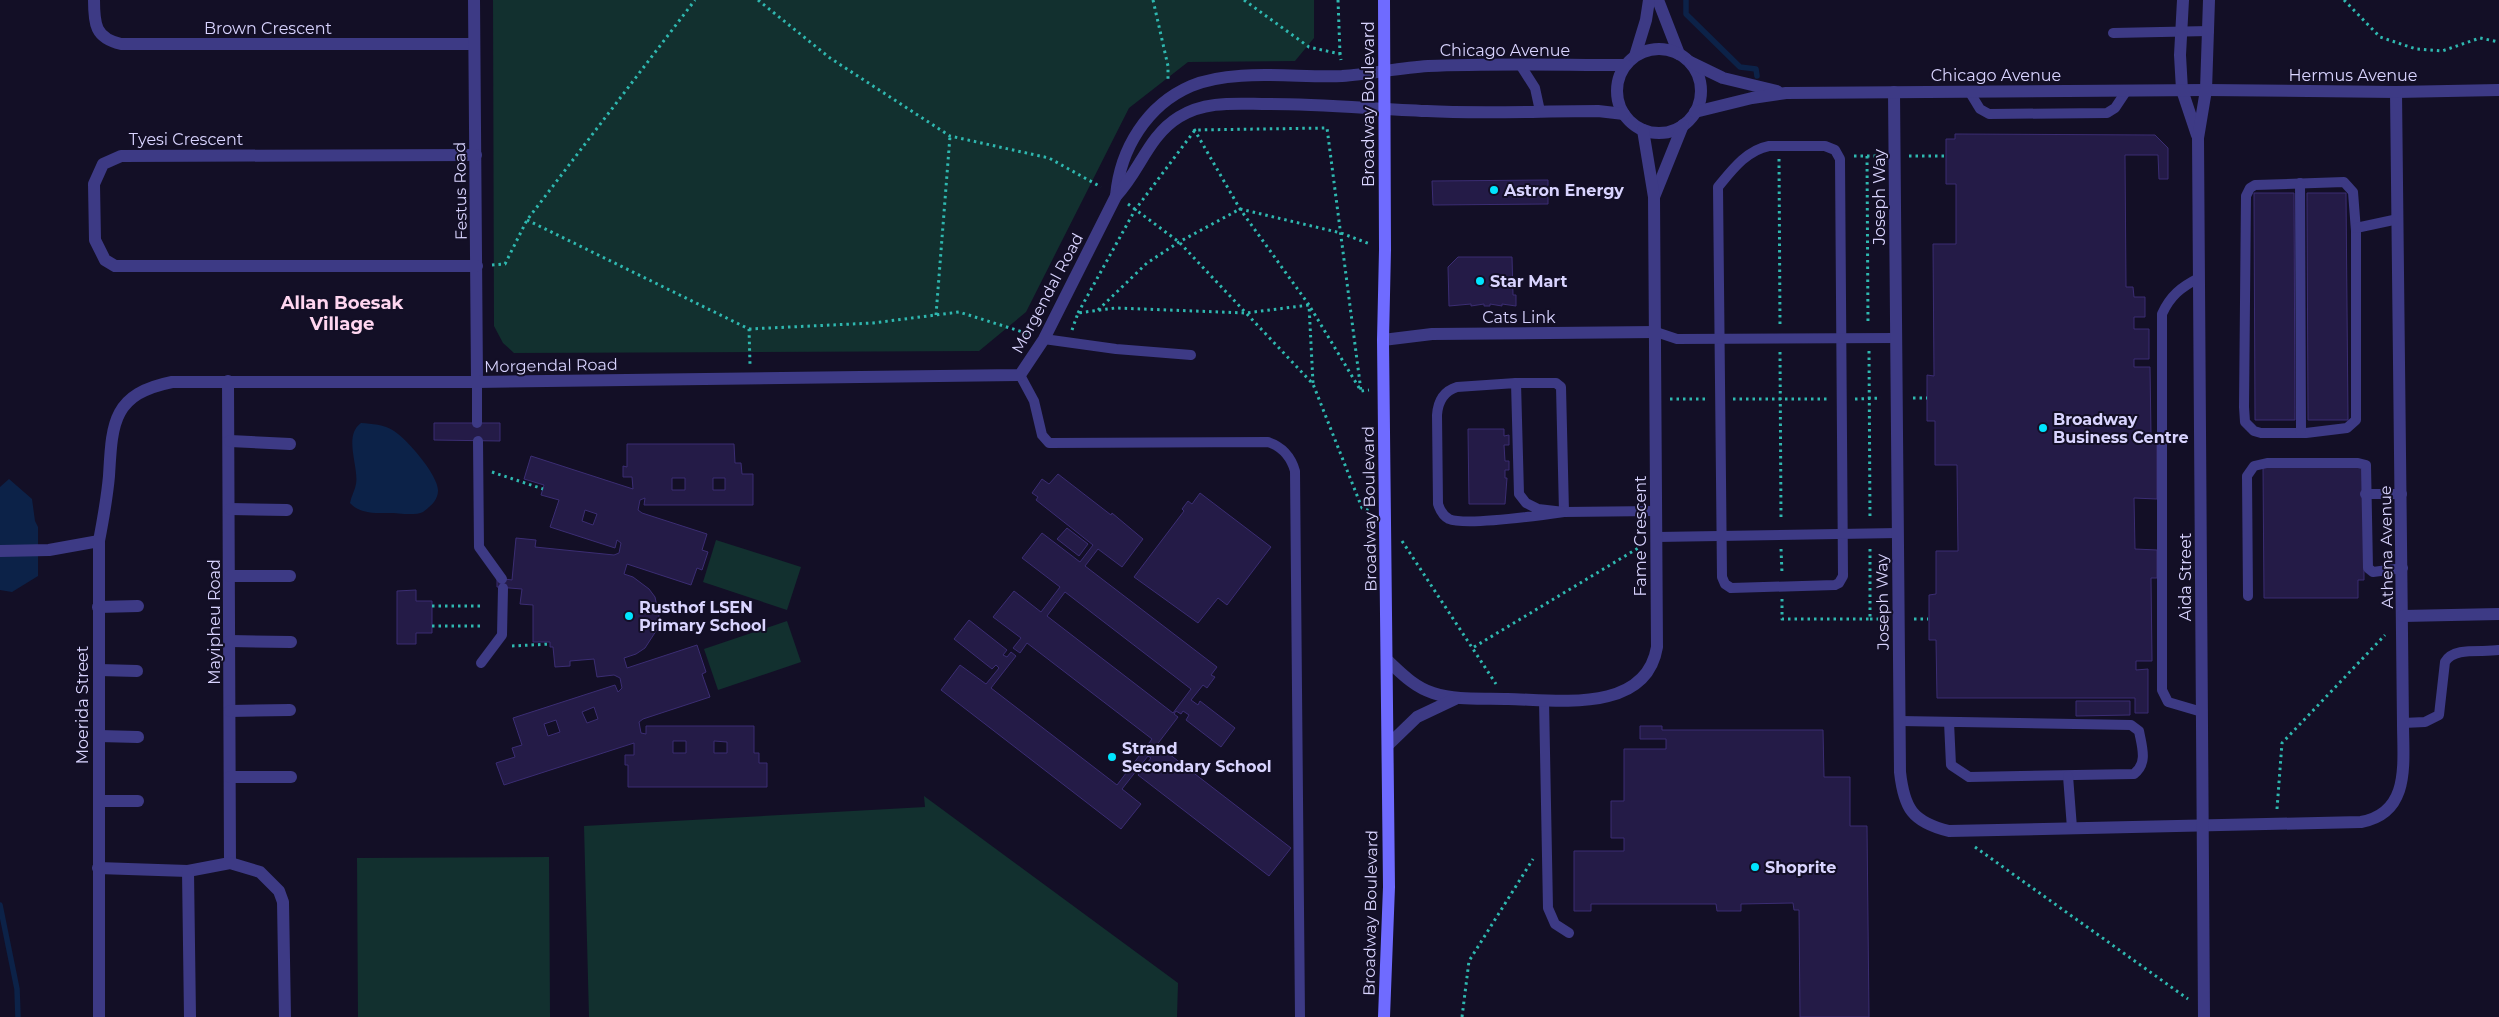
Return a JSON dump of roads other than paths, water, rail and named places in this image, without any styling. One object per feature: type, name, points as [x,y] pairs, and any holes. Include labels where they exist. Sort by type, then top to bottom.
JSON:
[{"type":"main road","name":"Broadway Boulevard","points":[[1384,0],[1385,250],[1382,340],[1389,887],[1384,1017]]},
{"type":"street","name":"Brown Crescent","points":[[94,0],[95,23],[100,34],[109,41],[121,44],[474,44]]},
{"type":"street","name":"Festus Road","points":[[474,0],[478,382]]},
{"type":"street","points":[[1624,114],[1617,89],[1646,20],[1649,0]]},
{"type":"street","points":[[1385,108],[1429,112],[1598,111],[1624,114],[1643,130],[1664,132],[1683,125],[1696,112],[1701,91],[1696,71],[1685,58],[1658,0]]},
{"type":"street","name":"Aida Street","points":[[2183,0],[2182,90],[2198,138]]},
{"type":"street","name":"Aida Street","points":[[2204,1013],[2198,138],[2206,90],[2209,0]]},
{"type":"street","points":[[1630,60],[1654,49],[1667,49],[1685,58]]},
{"type":"street","name":"Chicago Avenue","points":[[1685,58],[1723,78],[1786,93]]},
{"type":"street","name":"Chicago Avenue","points":[[1384,70],[1428,66],[1521,66],[1630,60]]},
{"type":"street","name":"Morgendal Road","points":[[1116,196],[1118,174],[1138,130],[1168,98],[1192,86],[1228,78],[1343,76],[1384,70]]},
{"type":"street","name":"Chicago Avenue","points":[[1696,112],[1752,98],[1786,93],[2206,90]]},
{"type":"street","name":"Hermus Avenue","points":[[2206,90],[2396,92],[2499,90]]},
{"type":"street","name":"Joseph Way","points":[[1894,92],[1900,721],[1903,794],[1909,809],[1918,819],[1933,827],[1949,831],[2203,826]]},
{"type":"street","name":"Athena Avenue","points":[[2203,826],[2361,822],[2375,820],[2393,804],[2403,781],[2403,568],[2396,92]]},
{"type":"street","name":"Morgendal Road","points":[[99,542],[109,478],[110,441],[115,421],[126,403],[153,386],[172,382],[478,382],[1020,375],[1044,339],[1116,196],[1129,182],[1152,140],[1179,117],[1206,106],[1220,104],[1326,104],[1385,108]]},
{"type":"street","name":"Fame Crescent","points":[[1654,197],[1683,125]]},
{"type":"street","name":"Fame Crescent","points":[[1387,660],[1415,685],[1455,699],[1590,700],[1615,696],[1638,682],[1651,667],[1657,647],[1654,197],[1643,130]]},
{"type":"street","name":"Tyesi Crescent","points":[[476,155],[121,156],[112,158],[103,164],[94,184],[95,240],[105,260],[115,266],[477,266]]},
{"type":"street","name":"Cats Link","points":[[1382,340],[1432,334],[1656,332]]},
{"type":"street","name":"Mayipheu Road","points":[[228,382],[230,441],[230,863]]},
{"type":"street","points":[[230,441],[290,444]]},
{"type":"street","points":[[230,509],[287,510]]},
{"type":"street","points":[[0,551],[43,550],[99,542]]},
{"type":"street","name":"Moerida Street","points":[[99,542],[99,1017]]},
{"type":"street","points":[[230,576],[290,576]]},
{"type":"street","points":[[98,607],[138,606]]},
{"type":"street","points":[[2403,616],[2499,614]]},
{"type":"street","points":[[230,641],[291,642]]},
{"type":"street","points":[[99,670],[137,671]]},
{"type":"street","name":"Fame Crescent","points":[[1388,744],[1417,717],[1455,699]]},
{"type":"street","points":[[230,711],[290,710]]},
{"type":"street","points":[[98,736],[138,737]]},
{"type":"street","points":[[230,777],[291,778]]},
{"type":"street","points":[[99,801],[138,801]]},
{"type":"street","points":[[98,868],[188,871],[230,863],[260,872],[269,879],[281,896],[284,1017]]},
{"type":"street","points":[[188,871],[190,1017]]},
{"type":"lane","points":[[2113,34],[2209,31]]},
{"type":"lane","points":[[1521,66],[1535,88],[1540,111]]},
{"type":"lane","points":[[1970,91],[1980,109],[1989,114],[2107,113],[2116,108],[2127,90]]},
{"type":"lane","points":[[1769,146],[1830,147],[1838,154],[1840,159],[1841,338],[1843,576],[1839,584],[1835,586],[1732,588],[1725,584],[1722,577],[1718,187],[1733,168],[1755,150],[1769,146]]},
{"type":"lane","points":[[2341,182],[2347,184],[2353,192],[2356,228],[2356,420],[2348,428],[2301,433],[2261,433],[2254,431],[2245,422],[2244,407],[2246,196],[2250,188],[2255,185],[2300,183],[2341,182]]},
{"type":"lane","points":[[2300,183],[2301,433]]},
{"type":"lane","points":[[2356,228],[2398,219]]},
{"type":"lane","points":[[2199,278],[2184,285],[2168,300],[2162,314],[2162,690],[2168,702],[2202,712]]},
{"type":"lane","points":[[1656,332],[1677,339],[1896,338]]},
{"type":"lane","points":[[1044,339],[1116,349],[1191,355]]},
{"type":"lane","points":[[1020,375],[1034,401],[1042,435],[1049,443],[1268,442],[1277,445],[1293,463],[1296,481],[1300,1017]]},
{"type":"lane","points":[[478,382],[478,423]]},
{"type":"lane","points":[[1564,512],[1562,390],[1556,382],[1516,383],[1450,389],[1444,395],[1437,408],[1440,510],[1450,520],[1489,520],[1564,512],[1656,511]]},
{"type":"lane","points":[[1516,383],[1519,494],[1530,506],[1564,512]]},
{"type":"lane","points":[[478,440],[479,547],[503,583],[503,630],[501,639],[481,663]]},
{"type":"lane","points":[[2248,596],[2247,476],[2250,469],[2267,462],[2363,464],[2367,470],[2365,494],[2368,568],[2373,572],[2403,568]]},
{"type":"lane","points":[[2365,494],[2402,494]]},
{"type":"lane","points":[[1657,537],[1898,533]]},
{"type":"lane","points":[[2403,723],[2425,722],[2439,715],[2445,662],[2449,655],[2457,652],[2499,650]]},
{"type":"lane","points":[[1544,700],[1549,914],[1555,924],[1568,932]]},
{"type":"lane","points":[[1900,721],[1949,722],[2131,726],[2139,731],[2144,760],[2141,767],[2134,774],[1977,778],[1963,775],[1951,765],[1949,722]]},
{"type":"lane","points":[[2068,776],[2072,828]]},
{"type":"water","points":[[361,423],[374,424],[394,431],[413,449],[428,467],[437,484],[438,494],[431,506],[420,513],[378,513],[358,509],[350,503],[356,477],[352,443],[353,435]]},
{"type":"water","points":[[9,479],[32,499],[35,521],[38,527],[38,576],[12,592],[0,590],[0,487]]},
{"type":"waterway","points":[[1686,0],[1686,14],[1740,67],[1756,69],[1757,76]]},
{"type":"waterway","points":[[0,905],[17,989],[18,1017]]},
{"type":"place","name":"Astron Energy","points":[[1494,190]]},
{"type":"place","name":"Star Mart","points":[[1480,281]]},
{"type":"place","name":"Broadway Business Centre","points":[[2043,428]]},
{"type":"place","name":"Rusthof LSEN Primary School","points":[[629,616]]},
{"type":"place","name":"Strand Secondary School","points":[[1112,757]]},
{"type":"place","name":"Shoprite","points":[[1755,867]]},
{"type":"district","name":"Allan Boesak Village","points":[[342,313]]}]
